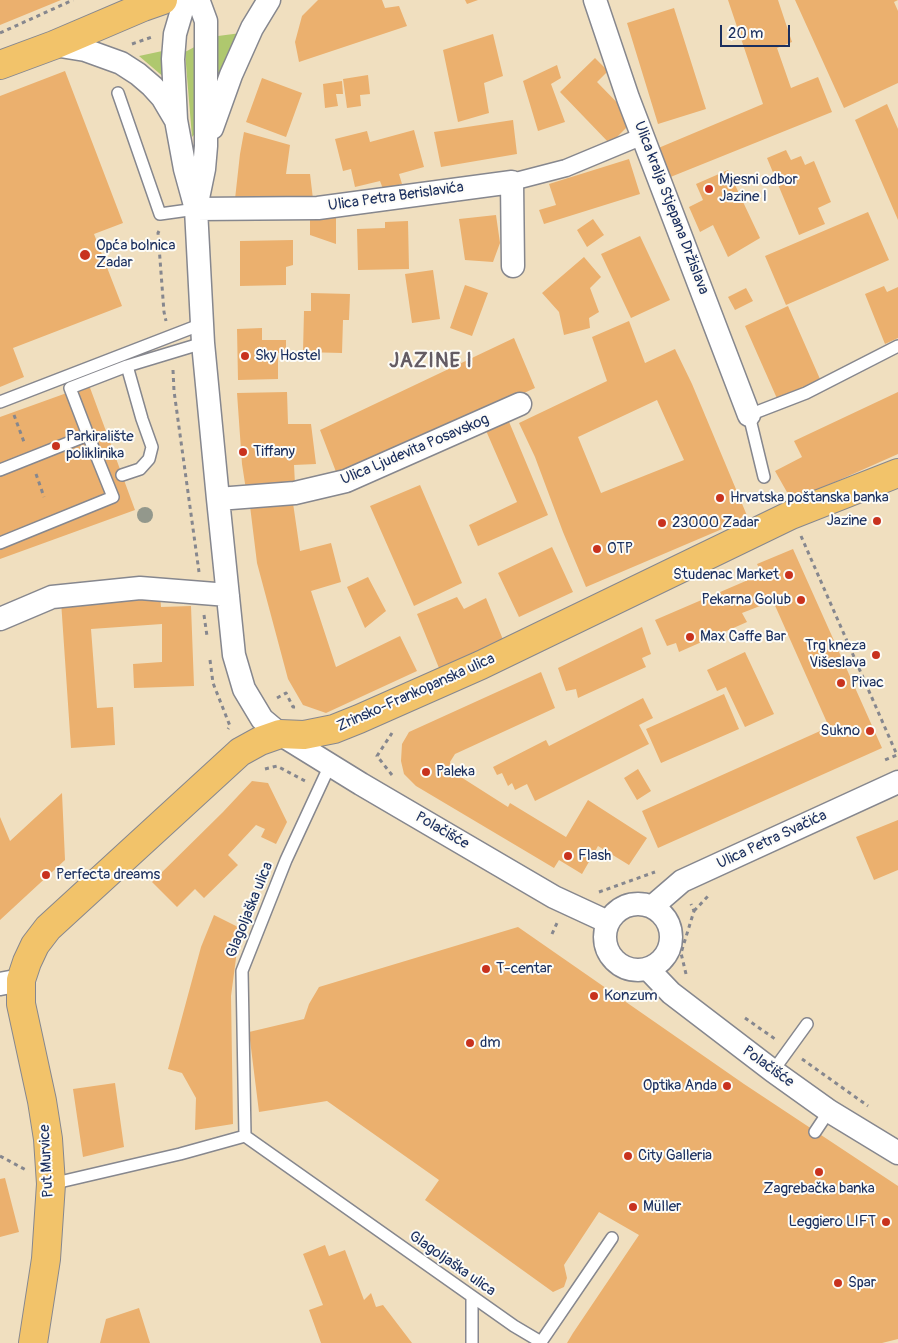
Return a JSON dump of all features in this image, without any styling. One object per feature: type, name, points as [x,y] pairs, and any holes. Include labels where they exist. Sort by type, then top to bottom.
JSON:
[{"type":"main road","points":[[0,65],[163,0]]},
{"type":"main road","name":"Zrinsko-Frankopanska ulica","points":[[11,982],[27,962],[35,945],[48,928],[240,752],[260,741],[280,734],[304,735],[334,729],[359,719],[796,526],[898,473]]},
{"type":"main road","name":"Put Murvice","points":[[11,982],[21,1004],[42,1101],[48,1139],[51,1184],[46,1259],[33,1343]]},
{"type":"street","points":[[185,0],[174,42],[176,120],[185,170],[196,209],[203,334],[234,655],[244,688],[262,718],[280,734]]},
{"type":"street","points":[[196,209],[204,169],[206,146],[206,21],[197,0]]},
{"type":"street","points":[[206,146],[231,75],[252,28],[269,0]]},
{"type":"street","name":"Ulica kralja Stjepana Držislava","points":[[595,0],[628,98],[749,415]]},
{"type":"street","points":[[54,45],[85,50],[121,63],[152,86],[162,97],[176,120]]},
{"type":"street","points":[[513,266],[512,182],[566,168],[643,136]]},
{"type":"street","name":"Ulica Petra Berislavića","points":[[196,209],[318,208],[512,182]]},
{"type":"street","name":"Ulica Ljudevita Posavskog","points":[[218,499],[296,493],[346,481],[520,404]]},
{"type":"street","points":[[0,619],[52,597],[140,588],[228,595]]},
{"type":"street","name":"Polačišće","points":[[280,734],[554,897],[608,922]]},
{"type":"street","name":"Ulica Petra Svačića","points":[[653,906],[682,881],[898,782]]},
{"type":"street","points":[[642,903],[653,906],[662,913],[668,923],[672,934],[671,945],[666,956],[658,964],[648,969],[637,971],[626,969],[616,963],[609,955],[605,944],[608,922],[622,907],[642,903]]},
{"type":"street","name":"Polačišće","points":[[648,969],[671,993],[773,1071],[829,1110],[898,1153]]},
{"type":"lane","points":[[118,93],[160,214],[196,209]]},
{"type":"lane","points":[[0,543],[113,497],[70,388],[203,334]]},
{"type":"lane","points":[[0,402],[203,334]]},
{"type":"lane","points":[[764,477],[749,415],[806,392],[898,346]]},
{"type":"lane","points":[[122,475],[140,469],[149,459],[152,447],[127,366]]},
{"type":"lane","points":[[0,470],[88,435]]},
{"type":"lane","name":"Glagoljaška ulica","points":[[330,765],[286,860],[242,971],[245,1136],[472,1297],[541,1342],[612,1238]]},
{"type":"lane","points":[[773,1071],[807,1024]]},
{"type":"lane","points":[[815,1132],[829,1110]]},
{"type":"lane","points":[[51,1184],[180,1154],[245,1136]]},
{"type":"lane","points":[[472,1297],[472,1343]]},
{"type":"path","points":[[0,33],[73,0]]},
{"type":"path","points":[[796,526],[810,534]]},
{"type":"path","points":[[796,526],[897,755]]},
{"type":"path","points":[[394,731],[378,756],[397,780]]},
{"type":"path","points":[[0,1156],[28,1172],[26,1162]]},
{"type":"green space","points":[[241,33],[222,79],[214,74],[218,36]]},
{"type":"green space","points":[[202,43],[199,129],[192,137],[185,52]]},
{"type":"green space","points":[[167,50],[166,79],[139,56]]},
{"type":"building","points":[[0,0],[61,0],[0,25]]},
{"type":"building","points":[[318,0],[382,0],[385,8],[399,6],[407,26],[299,62],[295,42],[302,16]]},
{"type":"building","points":[[465,0],[478,0],[467,4]]},
{"type":"building","points":[[728,0],[778,0],[792,42],[777,48],[791,88],[818,77],[832,112],[668,178],[656,149],[763,104]]},
{"type":"building","points":[[795,0],[898,0],[894,2],[898,11],[898,83],[844,108]]},
{"type":"building","points":[[674,8],[706,109],[658,124],[627,23]]},
{"type":"building","points":[[493,34],[503,76],[484,83],[489,113],[458,122],[443,50]]},
{"type":"building","points":[[595,58],[608,71],[597,82],[634,120],[610,144],[560,92]]},
{"type":"building","points":[[557,65],[561,78],[551,84],[565,122],[538,131],[523,81]]},
{"type":"building","points":[[65,71],[123,223],[94,234],[122,306],[13,348],[24,377],[0,387],[0,96]]},
{"type":"building","points":[[368,75],[370,94],[360,95],[361,106],[347,108],[343,79]]},
{"type":"building","points":[[262,78],[302,93],[286,137],[246,122]]},
{"type":"building","points":[[342,81],[343,94],[336,94],[338,106],[325,108],[323,84]]},
{"type":"building","points":[[887,104],[898,129],[898,220],[855,120]]},
{"type":"building","points":[[513,120],[517,154],[441,167],[434,132]]},
{"type":"building","points":[[414,130],[424,167],[399,174],[402,184],[383,189],[380,181],[355,187],[351,169],[343,171],[335,139],[367,131],[370,142]]},
{"type":"building","points":[[244,132],[290,145],[286,174],[310,174],[313,199],[235,199]]},
{"type":"building","points":[[786,150],[791,160],[801,156],[805,165],[814,161],[831,202],[818,208],[825,224],[799,235],[767,158]]},
{"type":"building","points":[[629,159],[640,194],[544,224],[539,210],[556,205],[549,184]]},
{"type":"building","points":[[728,170],[760,238],[728,257],[713,225],[700,232],[689,207],[703,200],[696,184]]},
{"type":"building","points":[[868,212],[889,260],[786,305],[765,256]]},
{"type":"building","points":[[336,214],[336,244],[310,235],[310,216]]},
{"type":"building","points":[[496,215],[500,243],[493,262],[465,260],[459,219]]},
{"type":"building","points":[[593,219],[604,235],[587,247],[577,230]]},
{"type":"building","points":[[408,221],[409,269],[358,270],[357,229],[385,228],[385,222]]},
{"type":"building","points":[[640,236],[670,300],[631,318],[601,254]]},
{"type":"building","points":[[293,240],[293,265],[286,267],[286,285],[240,286],[240,241]]},
{"type":"building","points":[[584,257],[601,277],[590,288],[599,312],[589,318],[590,328],[564,335],[559,312],[542,293]]},
{"type":"building","points":[[433,270],[440,319],[412,323],[405,274]]},
{"type":"building","points":[[465,285],[488,293],[472,336],[450,328]]},
{"type":"building","points":[[884,286],[887,292],[898,287],[898,338],[885,344],[865,294]]},
{"type":"building","points":[[746,288],[753,301],[735,310],[728,297]]},
{"type":"building","points":[[311,293],[350,294],[349,320],[343,320],[342,353],[303,352],[304,311],[311,311]]},
{"type":"building","points":[[788,306],[820,379],[779,403],[745,326]]},
{"type":"building","points":[[629,321],[645,363],[675,349],[692,384],[748,518],[586,587],[535,457],[519,423],[607,381],[592,337]],"holes":[[[657,400],[684,460],[601,493],[578,437]]]},
{"type":"building","points":[[262,328],[262,340],[286,340],[286,353],[278,353],[278,379],[238,380],[237,329]]},
{"type":"building","points":[[514,338],[535,388],[338,477],[320,430]]},
{"type":"building","name":"Parkiralište poliklinika","points":[[89,385],[135,510],[0,559],[0,417]]},
{"type":"building","points":[[287,392],[288,424],[311,424],[316,464],[294,465],[295,484],[246,490],[242,464],[237,393]]},
{"type":"building","points":[[898,392],[898,454],[792,501],[775,471],[802,457],[794,441]]},
{"type":"building","points":[[507,417],[548,515],[478,546],[469,525],[517,502],[484,426]]},
{"type":"building","points":[[420,485],[462,583],[414,606],[370,506]]},
{"type":"building","points":[[293,503],[300,551],[331,543],[341,582],[311,591],[336,667],[400,636],[417,671],[326,713],[303,705],[288,679],[257,563],[250,506]]},
{"type":"building","points":[[552,547],[573,592],[519,617],[498,573]]},
{"type":"building","points":[[793,549],[882,748],[658,848],[642,811],[829,727],[773,601],[742,613],[747,622],[679,652],[676,643],[667,646],[655,620],[762,574],[757,564]]},
{"type":"building","points":[[368,577],[386,611],[365,628],[347,587]]},
{"type":"building","points":[[160,594],[161,607],[191,606],[194,686],[134,688],[133,664],[162,662],[162,624],[91,629],[97,708],[113,707],[115,745],[71,748],[61,601]]},
{"type":"building","points":[[457,597],[464,609],[486,598],[504,642],[439,668],[417,614]]},
{"type":"building","points":[[642,627],[651,654],[642,658],[646,667],[578,698],[576,689],[566,691],[558,668]]},
{"type":"building","points":[[745,652],[774,714],[745,727],[726,687],[717,691],[707,670]]},
{"type":"building","points":[[541,672],[555,708],[455,754],[450,762],[453,772],[508,807],[510,803],[566,837],[588,800],[647,838],[629,865],[598,846],[582,874],[559,860],[554,868],[416,786],[404,774],[401,761],[402,744],[409,732]]},
{"type":"building","points":[[724,694],[739,729],[661,763],[646,729]]},
{"type":"building","points":[[643,698],[653,718],[639,725],[649,744],[535,801],[527,784],[515,790],[512,783],[508,786],[502,773],[497,775],[493,767],[546,740],[549,746]]},
{"type":"building","points":[[638,769],[651,791],[637,800],[624,778]]},
{"type":"building","points":[[252,781],[268,783],[287,822],[276,844],[261,837],[265,829],[256,825],[228,855],[238,865],[204,898],[195,889],[177,907],[152,882]]},
{"type":"building","points":[[62,793],[65,860],[0,920],[0,817],[10,841]]},
{"type":"building","points":[[898,820],[898,870],[874,880],[856,837]]},
{"type":"building","points":[[214,915],[240,928],[231,996],[233,1124],[195,1130],[196,1098],[182,1073],[168,1069],[201,947]]},
{"type":"building","name":"City Galleria","points":[[518,927],[744,1084],[898,1186],[898,1339],[882,1343],[567,1343],[639,1235],[599,1212],[564,1265],[567,1278],[564,1287],[553,1292],[425,1200],[439,1180],[327,1101],[259,1112],[249,1032],[304,1019],[309,1004],[319,987]]},
{"type":"building","points":[[115,1083],[124,1147],[83,1157],[73,1089]]},
{"type":"building","points":[[5,1178],[19,1232],[0,1237],[0,1179]]},
{"type":"building","points":[[325,1245],[329,1256],[345,1250],[364,1300],[371,1293],[376,1307],[383,1305],[412,1343],[321,1343],[309,1310],[323,1305],[303,1254]]},
{"type":"building","points":[[139,1308],[150,1343],[100,1343],[106,1319]]},
{"type":"place","name":"Mjesni odbor Jazine I","points":[[709,189]]},
{"type":"place","name":"Opća bolnica Zadar","points":[[85,255]]},
{"type":"place","name":"Sky Hostel","points":[[245,356]]},
{"type":"place","name":"Parkiralište poliklinika","points":[[56,446]]},
{"type":"place","name":"Tiffany","points":[[243,452]]},
{"type":"place","name":"Hrvatska poštanska banka","points":[[720,498]]},
{"type":"place","name":"Jazine","points":[[877,521]]},
{"type":"place","name":"23000 Zadar","points":[[662,523]]},
{"type":"place","name":"OTP","points":[[597,549]]},
{"type":"place","name":"Studenac Market","points":[[789,575]]},
{"type":"place","name":"Pekarna Golub","points":[[801,600]]},
{"type":"place","name":"Max Caffe Bar","points":[[690,637]]},
{"type":"place","name":"Trg kneza Višeslava","points":[[876,655]]},
{"type":"place","name":"Pivac","points":[[841,683]]},
{"type":"place","name":"Sukno","points":[[870,731]]},
{"type":"place","name":"Paleka","points":[[426,772]]},
{"type":"place","name":"Flash","points":[[568,856]]},
{"type":"place","name":"Perfecta dreams","points":[[46,875]]},
{"type":"place","name":"T-centar","points":[[486,969]]},
{"type":"place","name":"Konzum","points":[[594,996]]},
{"type":"place","name":"dm","points":[[470,1043]]},
{"type":"place","name":"Optika Anda","points":[[727,1086]]},
{"type":"place","name":"City Galleria","points":[[628,1156]]},
{"type":"place","name":"Zagrebačka banka","points":[[819,1172]]},
{"type":"place","name":"Müller","points":[[633,1207]]},
{"type":"place","name":"Leggiero LIFT","points":[[886,1222]]},
{"type":"place","name":"Spar","points":[[838,1283]]},
{"type":"district","name":"JAZINE I","points":[[431,362]]}]
